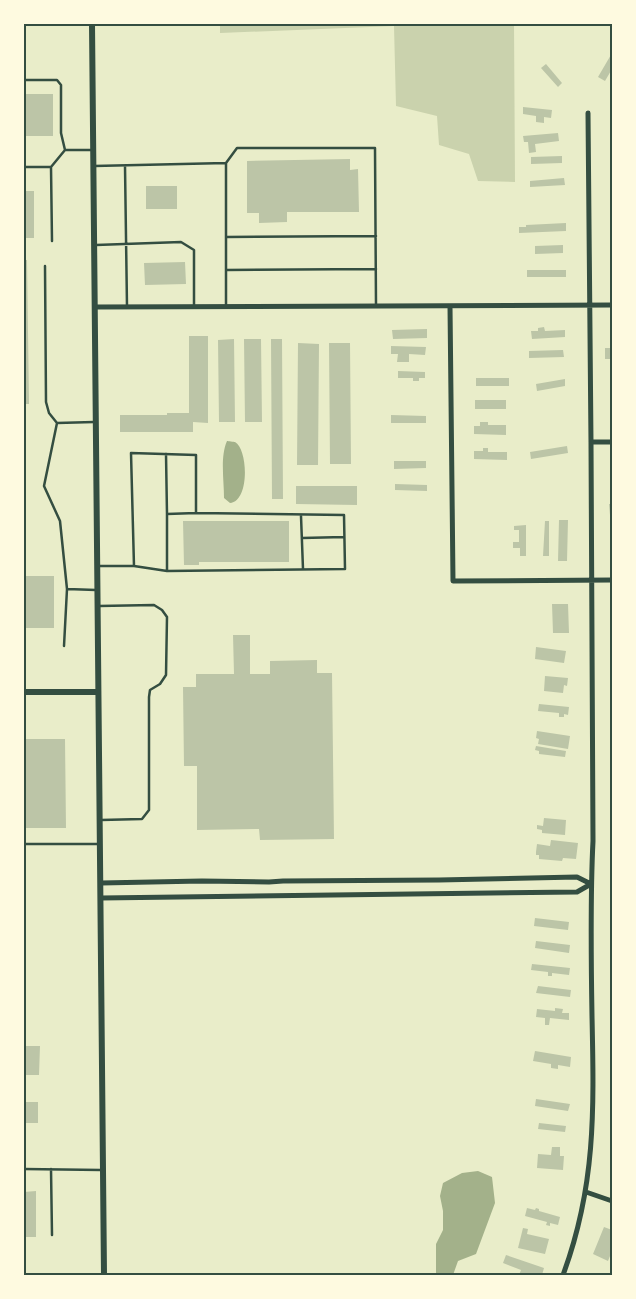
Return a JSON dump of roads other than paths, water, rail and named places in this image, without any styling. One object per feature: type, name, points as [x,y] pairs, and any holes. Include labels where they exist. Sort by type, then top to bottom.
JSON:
[{"type":"street","points":[[92,24],[104,1275]]},
{"type":"street","points":[[563,1275],[572,1249],[586,1192],[593,1125],[588,113]]},
{"type":"street","points":[[95,307],[612,305]]},
{"type":"street","points":[[450,306],[453,581],[612,580]]},
{"type":"street","points":[[591,442],[612,442]]},
{"type":"street","points":[[24,692],[98,692]]},
{"type":"street","points":[[100,883],[577,877],[591,884]]},
{"type":"street","points":[[100,898],[577,892],[591,884]]},
{"type":"street","points":[[586,1192],[612,1201]]},
{"type":"lane","points":[[24,80],[57,80],[60,85],[62,133],[65,150],[51,167],[52,241]]},
{"type":"lane","points":[[226,306],[226,163],[237,148],[375,148],[376,306]]},
{"type":"lane","points":[[65,150],[93,150]]},
{"type":"lane","points":[[94,166],[226,163]]},
{"type":"lane","points":[[125,165],[126,307]]},
{"type":"lane","points":[[24,167],[51,167]]},
{"type":"lane","points":[[226,237],[376,236]]},
{"type":"lane","points":[[94,244],[182,242],[194,250],[194,307]]},
{"type":"lane","points":[[45,266],[46,402],[49,413],[57,423]]},
{"type":"lane","points":[[226,270],[376,268]]},
{"type":"lane","points":[[57,423],[96,422]]},
{"type":"lane","points":[[57,423],[44,486],[60,521],[66,589],[64,646]]},
{"type":"lane","points":[[134,566],[131,453],[196,455],[196,513]]},
{"type":"lane","points":[[166,454],[167,571]]},
{"type":"lane","points":[[97,566],[134,566],[167,571],[345,569],[344,515],[167,514]]},
{"type":"lane","points":[[301,515],[303,569]]},
{"type":"lane","points":[[302,538],[344,537]]},
{"type":"lane","points":[[66,589],[97,590]]},
{"type":"lane","points":[[97,606],[154,605],[162,610],[167,618],[166,675],[160,684],[150,690],[149,696],[150,810],[146,816],[137,820],[100,820]]},
{"type":"lane","points":[[24,844],[100,844]]},
{"type":"lane","points":[[24,1169],[103,1170]]},
{"type":"lane","points":[[51,1169],[52,1235]]}]
